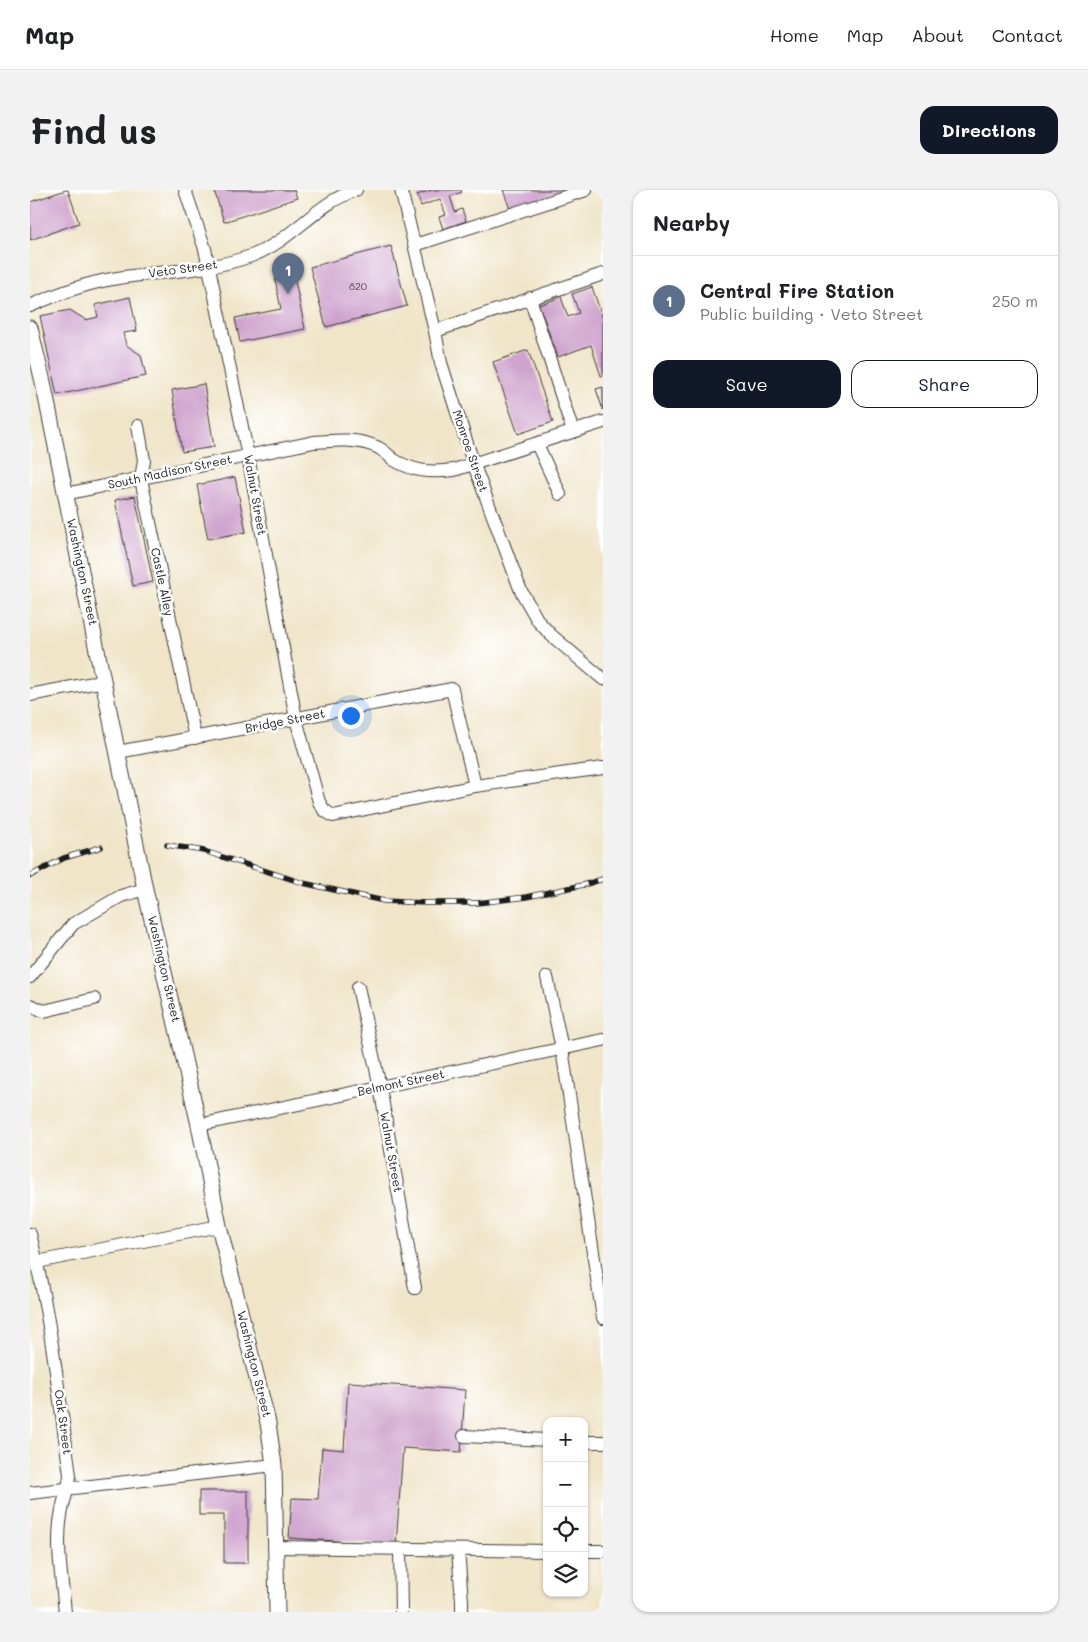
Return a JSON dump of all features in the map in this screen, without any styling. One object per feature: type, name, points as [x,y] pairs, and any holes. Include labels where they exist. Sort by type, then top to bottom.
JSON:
[{"type":"main road","name":"Washington Street","points":[[30,328],[43,382],[146,889],[199,1125],[219,1226],[268,1423],[274,1465],[277,1612]]},
{"type":"street","name":"Walnut Street","points":[[185,190],[209,267],[248,456],[296,719],[319,802],[324,810],[333,816],[475,786]]},
{"type":"street","name":"Veto Street","points":[[30,306],[68,289],[90,283],[209,267],[237,260],[271,247],[293,233],[324,205],[336,190]]},
{"type":"street","name":"Veto Street","points":[[324,205],[356,190]]},
{"type":"street","name":"Monroe Street","points":[[401,190],[441,363],[474,464],[521,591],[538,621],[551,635],[603,679]]},
{"type":"street","points":[[415,245],[586,190]]},
{"type":"street","points":[[435,331],[603,274]]},
{"type":"street","points":[[530,298],[573,432]]},
{"type":"street","name":"South Madison Street","points":[[66,494],[314,442],[351,441],[365,443],[380,448],[393,459],[419,471],[454,470],[603,422]]},
{"type":"street","name":"Castle Alley","points":[[138,426],[144,460],[141,479],[194,738]]},
{"type":"street","points":[[537,444],[560,494]]},
{"type":"street","points":[[30,695],[104,681]]},
{"type":"street","name":"Bridge Street","points":[[118,752],[452,689],[475,786]]},
{"type":"street","points":[[475,786],[603,768]]},
{"type":"street","points":[[30,976],[73,924],[120,896],[146,889]]},
{"type":"street","points":[[547,977],[562,1049],[603,1318]]},
{"type":"street","name":"Walnut Street","points":[[358,987],[380,1087],[416,1288]]},
{"type":"street","points":[[30,1005],[44,1010],[94,999]]},
{"type":"street","name":"Belmont Street","points":[[199,1125],[603,1040]]},
{"type":"street","points":[[37,1262],[219,1226]]},
{"type":"street","name":"Oak Street","points":[[30,1234],[37,1262],[55,1368],[70,1475],[69,1489],[62,1510],[59,1546],[65,1612]]},
{"type":"street","points":[[464,1436],[543,1440]]},
{"type":"street","points":[[588,1442],[603,1442]]},
{"type":"street","points":[[30,1493],[274,1465]]},
{"type":"street","points":[[276,1547],[543,1550]]},
{"type":"street","points":[[400,1549],[401,1612]]},
{"type":"street","points":[[458,1550],[462,1612]]},
{"type":"street","points":[[588,1551],[603,1551]]},
{"type":"building","points":[[68,190],[79,223],[30,240],[30,202]]},
{"type":"building","points":[[214,190],[294,190],[297,198],[224,222]]},
{"type":"building","points":[[432,190],[461,190],[462,192],[450,196],[455,212],[462,209],[466,221],[443,229],[439,217],[446,215],[440,199],[421,206],[417,195]]},
{"type":"building","points":[[503,190],[565,190],[510,209]]},
{"type":"building","points":[[391,246],[407,306],[326,327],[310,267]]},
{"type":"building","points":[[294,276],[305,329],[240,342],[235,318],[281,309],[275,279]]},
{"type":"building","points":[[592,287],[603,319],[603,375],[601,376],[591,345],[558,357],[539,305],[561,297],[568,317],[579,313],[572,294]]},
{"type":"building","points":[[130,297],[137,331],[123,333],[126,345],[141,355],[146,376],[57,395],[40,316],[70,310],[86,320],[98,317],[95,305]]},
{"type":"building","points":[[528,350],[553,422],[518,434],[493,362]]},
{"type":"building","points":[[204,384],[214,447],[182,452],[172,390]]},
{"type":"building","points":[[603,387],[603,410],[596,389]]},
{"type":"building","points":[[235,477],[246,532],[208,539],[197,485]]},
{"type":"building","points":[[135,496],[153,582],[133,586],[115,500]]},
{"type":"building","points":[[348,1382],[465,1390],[461,1452],[403,1448],[396,1545],[289,1538],[292,1498],[318,1499],[322,1448],[344,1450]]},
{"type":"building","points":[[199,1491],[248,1491],[248,1563],[224,1563],[224,1515],[199,1515]]},
{"type":"railway","points":[[167,845],[204,851],[303,883],[384,901],[477,903],[526,897],[603,879]]},
{"type":"railway","points":[[30,876],[64,858],[101,847]]},
{"type":"place","name":"Central Fire Station","points":[[288,294]]}]
